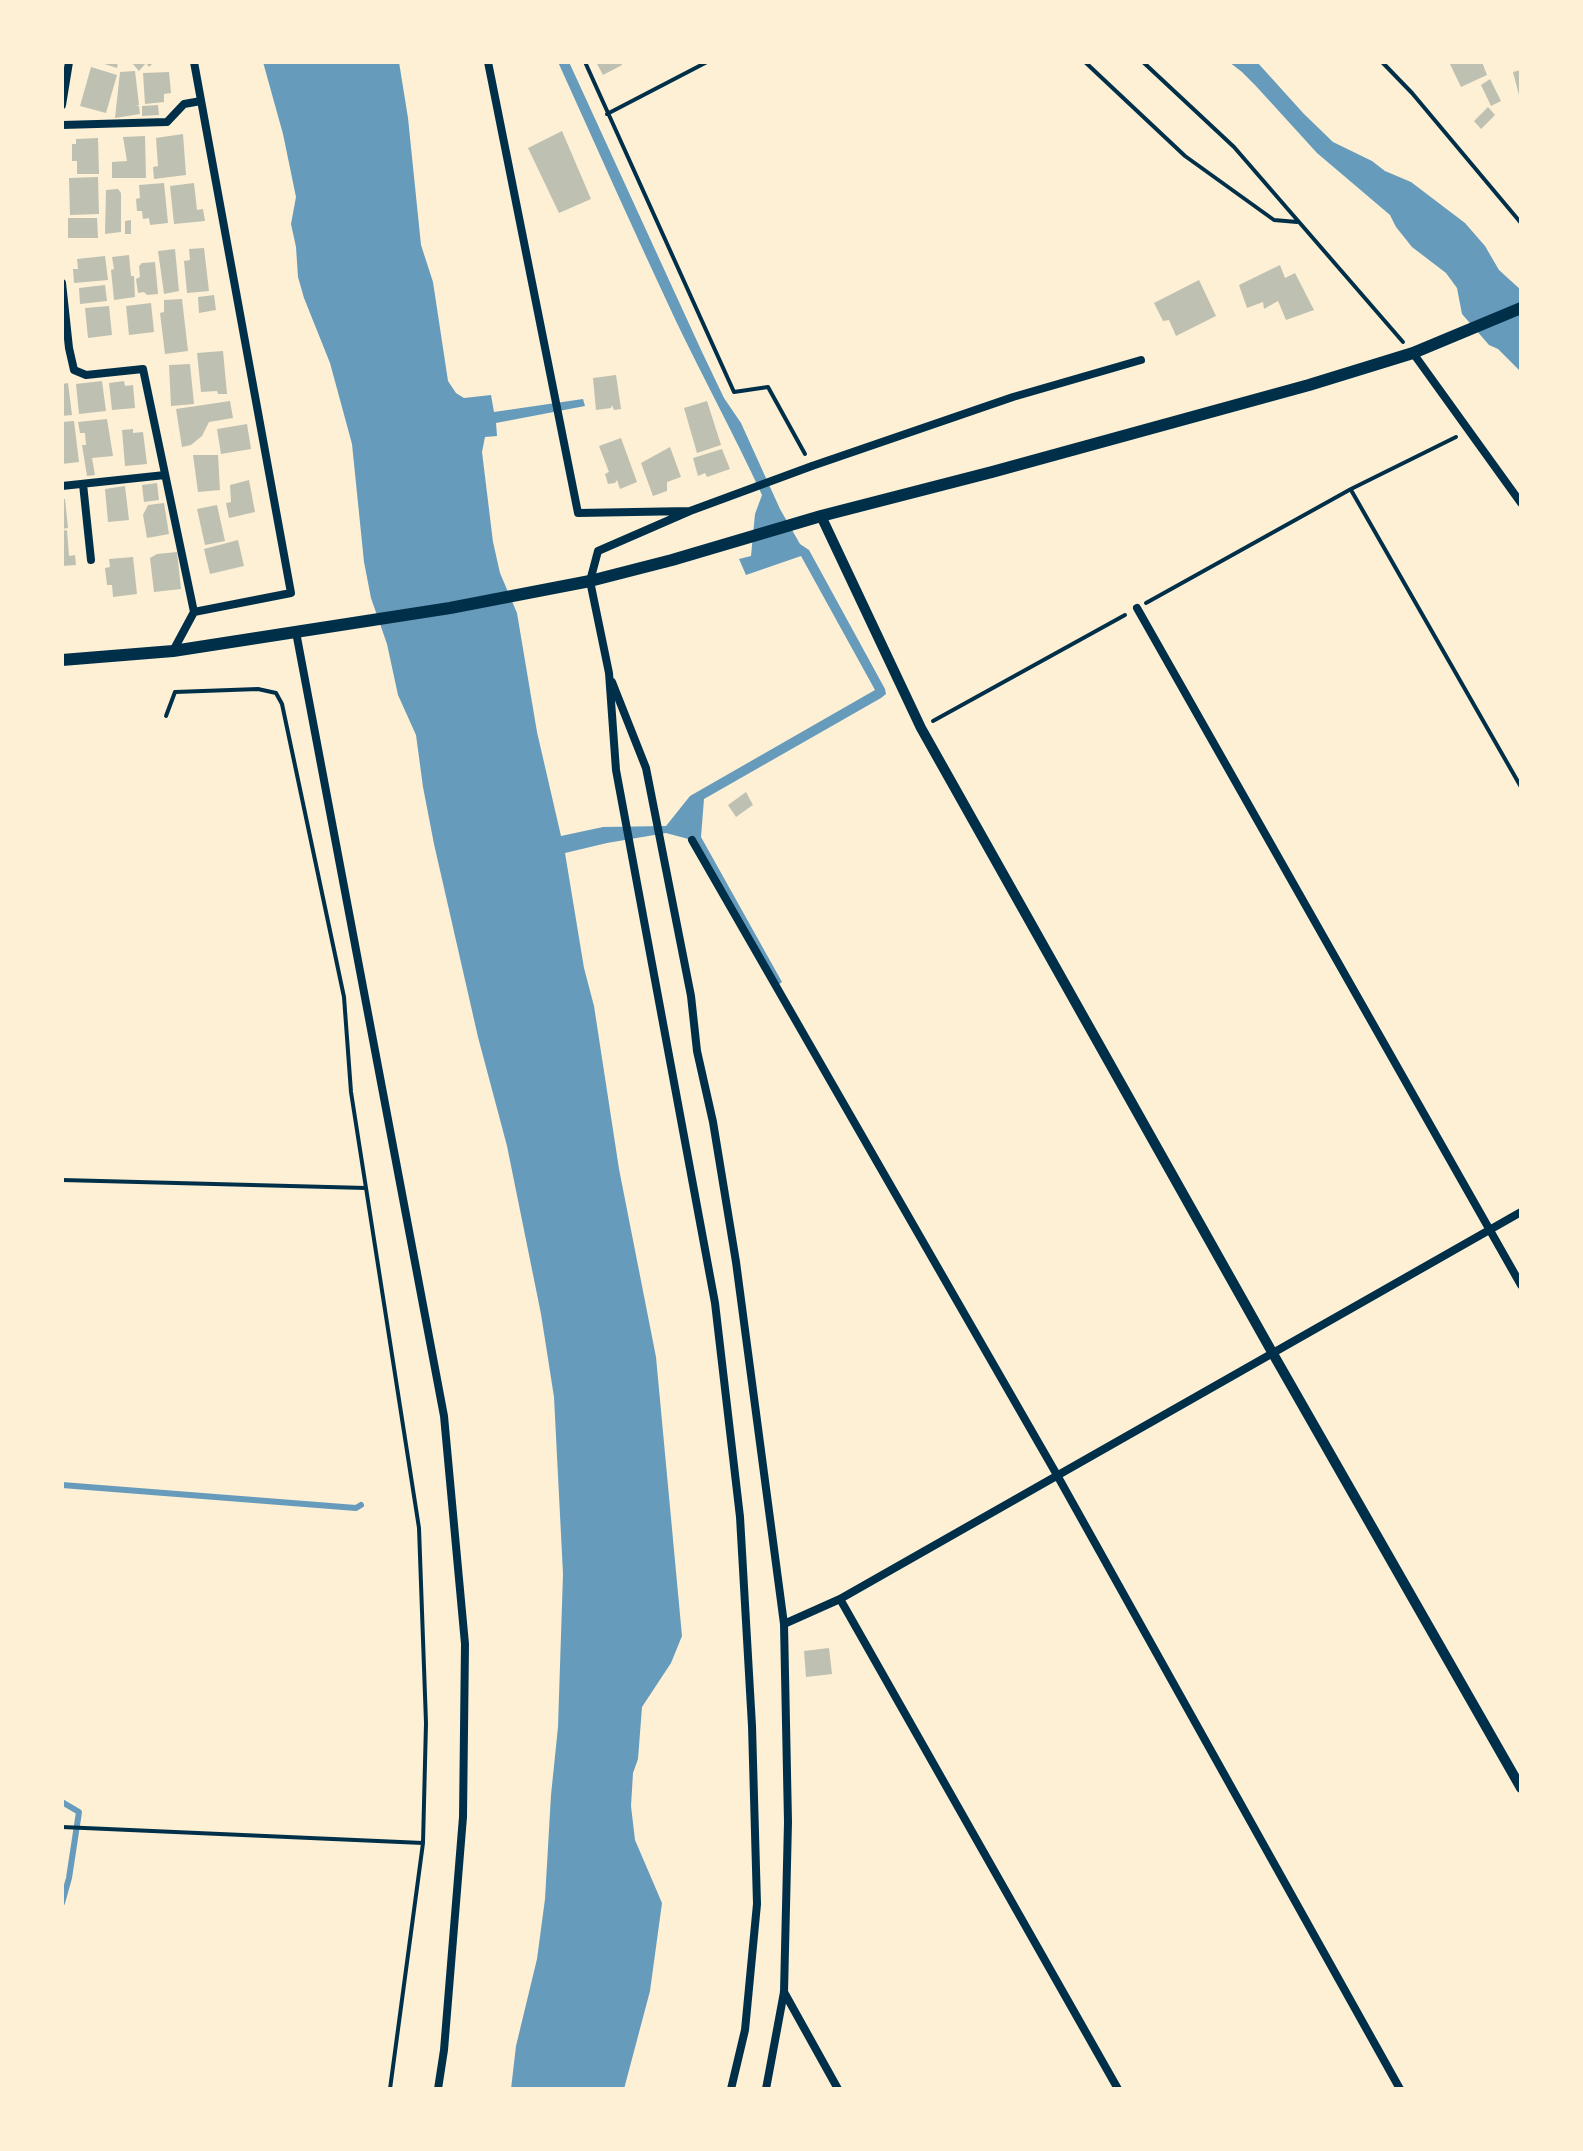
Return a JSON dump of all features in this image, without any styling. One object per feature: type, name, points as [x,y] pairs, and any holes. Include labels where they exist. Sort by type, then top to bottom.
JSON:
[{"type":"main road","points":[[62,660],[173,651],[450,608],[590,581],[1198,416],[1413,353],[1521,308]]},
{"type":"street","points":[[62,105],[69,62]]},
{"type":"street","points":[[194,62],[291,593],[194,612]]},
{"type":"street","points":[[488,62],[578,513],[690,511]]},
{"type":"street","points":[[62,125],[167,122],[184,104],[201,101]]},
{"type":"street","points":[[62,283],[74,370],[86,375],[143,369],[194,612],[173,651]]},
{"type":"street","points":[[1413,353],[1521,503]]},
{"type":"street","points":[[731,2089],[745,2030],[757,1904],[752,1726],[740,1517],[715,1303],[616,770],[609,673],[590,581],[598,551],[690,511],[1013,397],[1141,360]]},
{"type":"street","points":[[62,486],[165,475]]},
{"type":"street","points":[[83,484],[91,560]]},
{"type":"street","points":[[821,516],[921,728],[1521,1788]]},
{"type":"street","points":[[1137,608],[1521,1285]]},
{"type":"street","points":[[296,632],[444,1416],[465,1644],[463,1817],[444,2050],[438,2089]]},
{"type":"street","points":[[609,673],[646,768],[691,996],[697,1051],[713,1122],[736,1262],[784,1624],[788,1822],[784,1992],[766,2089]]},
{"type":"street","points":[[692,840],[1057,1475],[1400,2089]]},
{"type":"street","points":[[784,1624],[840,1599],[1521,1212]]},
{"type":"street","points":[[840,1599],[1118,2089]]},
{"type":"street","points":[[784,1992],[838,2089]]},
{"type":"path","points":[[585,62],[734,392],[768,387],[812,466]]},
{"type":"path","points":[[607,114],[707,62]]},
{"type":"path","points":[[1085,62],[1185,156],[1274,220],[1299,222]]},
{"type":"path","points":[[1143,62],[1234,147],[1413,353]]},
{"type":"path","points":[[1382,62],[1412,93],[1521,223]]},
{"type":"path","points":[[921,728],[1351,489],[1468,430]]},
{"type":"path","points":[[1351,489],[1521,787]]},
{"type":"path","points":[[166,716],[175,692],[258,689],[276,693],[282,704],[344,997],[351,1092],[419,1528],[426,1723],[423,1843],[390,2089]]},
{"type":"path","points":[[62,1180],[366,1188]]},
{"type":"path","points":[[62,1827],[423,1843]]},
{"type":"water","points":[[263,62],[399,62],[421,245],[433,282],[448,381],[464,398],[491,395],[494,412],[583,399],[585,406],[496,423],[497,436],[485,437],[482,452],[493,542],[500,573],[517,613],[537,732],[561,836],[603,827],[666,826],[690,796],[875,690],[801,556],[746,575],[739,559],[751,556],[755,514],[762,495],[675,319],[558,62],[569,62],[724,398],[741,423],[780,509],[800,544],[809,550],[886,694],[704,799],[701,837],[782,982],[775,987],[692,840],[666,833],[565,853],[584,968],[594,1006],[619,1169],[656,1357],[682,1636],[671,1663],[642,1707],[638,1759],[633,1773],[631,1806],[635,1840],[662,1903],[650,1991],[624,2089],[511,2089],[516,2046],[537,1959],[545,1899],[558,1727],[563,1574],[554,1397],[541,1314],[507,1146],[478,1037],[434,844],[416,735],[398,695],[387,644],[371,598],[364,562],[352,444],[330,363],[298,277],[291,224],[296,197]]},
{"type":"water","points":[[1229,62],[1257,62],[1333,142],[1411,182],[1465,223],[1485,246],[1499,270],[1521,290],[1521,372],[1498,349],[1489,345],[1462,314],[1457,288],[1446,273],[1412,247],[1390,215],[1317,153],[1255,85]]},
{"type":"building","points":[[98,62],[118,62],[117,68]]},
{"type":"building","points":[[131,62],[154,62],[149,67],[146,63],[139,71]]},
{"type":"building","points":[[596,62],[621,62],[622,65],[603,75]]},
{"type":"building","points":[[1449,62],[1482,62],[1487,75],[1461,87]]},
{"type":"building","points":[[91,67],[117,75],[106,113],[80,106]]},
{"type":"building","points":[[1521,70],[1521,99],[1520,99],[1513,72]]},
{"type":"building","points":[[135,71],[139,105],[136,106],[139,106],[140,114],[115,118],[120,72]]},
{"type":"building","points":[[169,72],[171,93],[164,94],[164,102],[145,104],[143,73]]},
{"type":"building","points":[[1490,79],[1501,101],[1491,106],[1481,85]]},
{"type":"building","points":[[158,105],[159,115],[142,116],[142,106]]},
{"type":"building","points":[[1488,107],[1495,115],[1481,129],[1474,121]]},
{"type":"building","points":[[562,131],[591,199],[559,213],[528,148]]},
{"type":"building","points":[[183,134],[186,175],[154,179],[153,167],[158,166],[156,138]]},
{"type":"building","points":[[145,136],[146,178],[112,178],[112,162],[127,161],[123,137]]},
{"type":"building","points":[[98,138],[99,174],[77,174],[77,161],[72,161],[72,144],[76,144],[76,139]]},
{"type":"building","points":[[98,177],[99,214],[70,215],[69,178]]},
{"type":"building","points":[[164,183],[168,223],[150,225],[149,218],[143,219],[142,211],[137,211],[139,185]]},
{"type":"building","points":[[194,183],[197,210],[203,209],[205,221],[174,224],[170,186]]},
{"type":"building","points":[[118,189],[121,193],[121,232],[105,234],[106,190]]},
{"type":"building","points":[[68,218],[97,218],[98,238],[68,238]]},
{"type":"building","points":[[131,220],[131,234],[125,234],[125,221]]},
{"type":"building","points":[[204,248],[209,291],[187,293],[184,261],[190,260],[189,249]]},
{"type":"building","points":[[175,249],[179,291],[164,294],[158,251]]},
{"type":"building","points":[[129,255],[135,297],[114,300],[112,257]]},
{"type":"building","points":[[105,256],[108,280],[74,283],[73,269],[78,269],[77,259]]},
{"type":"building","points":[[155,262],[158,294],[138,293],[136,279],[140,277],[139,266]]},
{"type":"building","points":[[1280,265],[1285,278],[1295,273],[1314,310],[1286,320],[1278,301],[1264,309],[1263,302],[1247,308],[1239,285]]},
{"type":"building","points":[[1199,280],[1216,316],[1176,336],[1169,320],[1163,321],[1154,303]]},
{"type":"building","points":[[105,285],[107,301],[80,304],[79,288]]},
{"type":"building","points":[[214,295],[216,310],[199,313],[198,297]]},
{"type":"building","points":[[182,299],[188,351],[165,354],[160,313],[164,312],[164,300]]},
{"type":"building","points":[[151,303],[154,332],[129,335],[126,306]]},
{"type":"building","points":[[109,306],[112,335],[88,338],[85,308]]},
{"type":"building","points":[[223,351],[227,394],[201,392],[197,353]]},
{"type":"building","points":[[190,364],[194,404],[171,406],[169,365]]},
{"type":"building","points":[[616,375],[621,409],[614,410],[612,405],[611,408],[596,410],[593,378]]},
{"type":"building","points":[[102,381],[106,411],[79,414],[76,384]]},
{"type":"building","points":[[124,381],[125,386],[133,385],[135,408],[112,410],[109,383]]},
{"type":"building","points":[[68,383],[72,415],[62,416],[62,384]]},
{"type":"building","points":[[230,401],[233,418],[209,422],[202,436],[191,445],[182,447],[176,409]]},
{"type":"building","points":[[707,401],[721,445],[697,453],[684,408]]},
{"type":"building","points":[[107,419],[113,456],[92,458],[95,475],[87,476],[82,445],[86,445],[85,433],[80,433],[78,422]]},
{"type":"building","points":[[74,421],[79,462],[62,464],[62,422]]},
{"type":"building","points":[[247,424],[251,449],[221,454],[217,429]]},
{"type":"building","points":[[133,429],[133,433],[143,432],[147,464],[125,466],[122,430]]},
{"type":"building","points":[[621,438],[637,482],[620,489],[617,480],[608,484],[605,474],[609,472],[599,446]]},
{"type":"building","points":[[670,447],[681,477],[667,482],[667,491],[653,496],[641,463]]},
{"type":"building","points":[[722,449],[730,469],[707,477],[705,473],[698,476],[693,458]]},
{"type":"building","points":[[193,455],[218,455],[220,490],[198,492]]},
{"type":"building","points":[[249,480],[255,512],[229,518],[226,503],[231,502],[230,485]]},
{"type":"building","points":[[157,483],[159,500],[144,502],[142,485]]},
{"type":"building","points":[[125,486],[129,520],[108,522],[105,489]]},
{"type":"building","points":[[62,499],[65,499],[68,528],[62,529]]},
{"type":"building","points":[[164,503],[169,534],[147,538],[143,515],[148,505]]},
{"type":"building","points":[[217,505],[225,541],[205,545],[197,509]]},
{"type":"building","points":[[67,530],[69,556],[75,555],[76,565],[62,566],[62,531]]},
{"type":"building","points":[[238,540],[244,566],[210,574],[204,549]]},
{"type":"building","points":[[177,552],[181,589],[154,592],[150,558]]},
{"type":"building","points":[[133,557],[137,594],[113,597],[112,585],[107,585],[105,568],[110,567],[109,559]]},
{"type":"building","points":[[746,792],[753,805],[736,817],[728,805]]},
{"type":"building","points":[[829,1648],[832,1674],[806,1677],[804,1651]]},
{"type":"waterway","points":[[62,1485],[356,1508],[361,1505]]},
{"type":"waterway","points":[[62,1802],[79,1812],[62,1903]]}]
